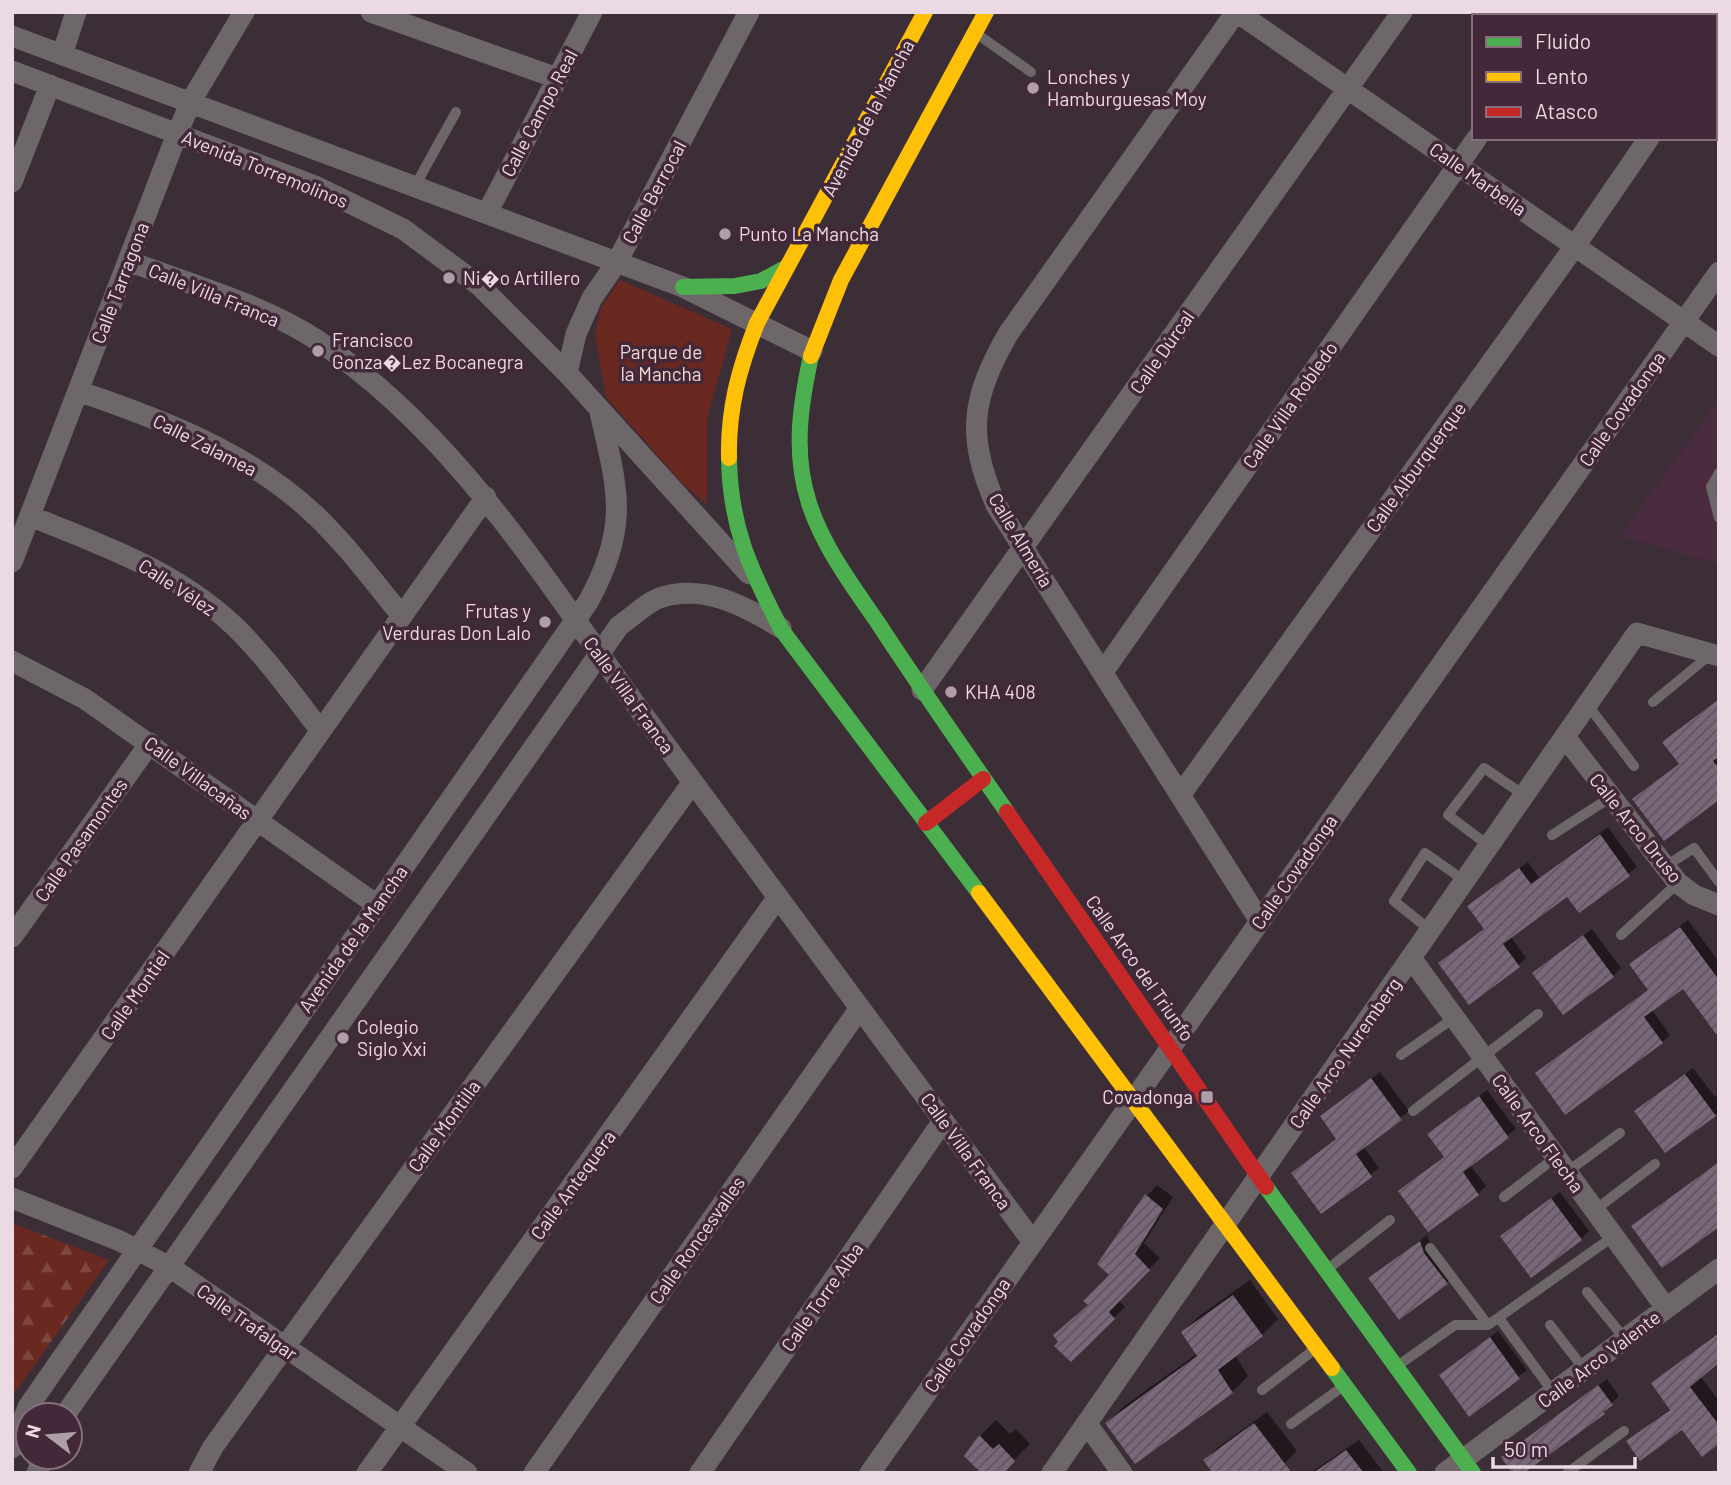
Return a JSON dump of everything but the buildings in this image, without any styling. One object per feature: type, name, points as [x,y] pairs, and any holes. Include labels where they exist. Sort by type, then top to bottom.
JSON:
[{"type":"street","points":[[62,55],[76,12]]},
{"type":"street","name":"Calle Tarragona","points":[[12,562],[177,134],[191,101],[244,12]]},
{"type":"street","points":[[371,12],[394,16],[557,78]]},
{"type":"street","name":"Calle Campo Real","points":[[487,213],[593,12]]},
{"type":"street","name":"Calle Berrocal","points":[[568,373],[576,334],[592,298],[617,261],[749,12]]},
{"type":"street","name":"Avenida de la Mancha","points":[[755,580],[738,529],[730,486],[728,446],[739,373],[757,323],[925,12]]},
{"type":"street","points":[[812,351],[841,280],[986,12]]},
{"type":"street","name":"Calle Marbella","points":[[1236,12],[1719,346]]},
{"type":"street","name":"Calle Almería","points":[[1236,12],[1008,334],[988,370],[979,404],[976,440],[982,472],[996,505],[1260,921]]},
{"type":"street","name":"Calle Dúrcal","points":[[922,690],[1402,12]]},
{"type":"street","name":"Avenida Torremolinos","points":[[12,36],[617,261],[683,287],[812,351]]},
{"type":"street","name":"Avenida Torremolinos","points":[[12,71],[315,186],[403,229],[480,286],[568,373],[755,580]]},
{"type":"street","points":[[12,182],[50,85]]},
{"type":"street","name":"Calle Villa Robledo","points":[[1103,672],[1476,140]]},
{"type":"street","name":"Calle Alburquerque","points":[[1181,794],[1575,246],[1647,140]]},
{"type":"street","name":"Calle Villa Franca","points":[[128,261],[258,310],[315,339],[373,382],[428,432],[486,497],[1033,1242]]},
{"type":"street","points":[[683,287],[735,286],[761,281],[787,267]]},
{"type":"street","name":"Calle Covadonga","points":[[870,1473],[1719,272]]},
{"type":"street","name":"Calle Arco del Triunfo","points":[[812,351],[802,397],[798,435],[809,503],[824,538],[922,690],[1259,1177],[1468,1466]]},
{"type":"street","name":"Calle Zalamea","points":[[78,391],[158,419],[219,447],[271,479],[315,514],[402,616]]},
{"type":"street","name":"Avenida de la Mancha","points":[[12,1448],[28,1407],[600,581],[612,549],[618,517],[616,488],[600,408]]},
{"type":"street","name":"Calle Montiel","points":[[12,1168],[486,497]]},
{"type":"street","name":"Calle Vélez","points":[[30,516],[116,550],[162,572],[197,595],[232,625],[267,662],[321,731]]},
{"type":"street","points":[[755,580],[782,629],[1226,1223],[1409,1473]]},
{"type":"street","name":"Avenida de la Mancha","points":[[75,1401],[619,626],[658,598],[696,593],[729,600],[782,629]]},
{"type":"street","name":"Calle Arco Nuremberg","points":[[1052,1473],[1637,633],[1715,655]]},
{"type":"street","name":"Calle Villacañas","points":[[12,662],[85,699],[377,905]]},
{"type":"street","name":"Calle Arco Druso","points":[[1565,737],[1671,875],[1694,895],[1719,905]]},
{"type":"street","name":"Calle Pasamontes","points":[[12,937],[150,743]]},
{"type":"street","points":[[926,823],[983,779]]},
{"type":"street","name":"Calle Montilla","points":[[199,1473],[213,1447],[693,782]]},
{"type":"street","name":"Calle Antequera","points":[[367,1473],[778,897]]},
{"type":"street","name":"Calle Arco Flecha","points":[[1411,958],[1666,1308]]},
{"type":"street","name":"Calle Roncesvalles","points":[[534,1473],[860,1008]]},
{"type":"street","name":"Calle Torre Alba","points":[[700,1473],[943,1121]]},
{"type":"street","name":"Calle Trafalgar","points":[[12,1198],[139,1249],[170,1267],[467,1473]]},
{"type":"street","name":"Calle Arco Valente","points":[[1445,1473],[1468,1466],[1553,1392],[1719,1269]]},
{"type":"street","points":[[1087,1424],[1122,1473]]},
{"type":"lane","points":[[975,32],[1031,72]]},
{"type":"lane","points":[[415,186],[456,111]]},
{"type":"lane","points":[[1719,473],[1711,487],[1719,518]]},
{"type":"lane","points":[[1653,702],[1715,655]]},
{"type":"lane","points":[[1587,704],[1634,766]]},
{"type":"lane","points":[[1489,846],[1448,815],[1484,768],[1524,795]]},
{"type":"lane","points":[[1552,835],[1611,797]]},
{"type":"lane","points":[[1621,935],[1694,848],[1719,882]]},
{"type":"lane","points":[[1430,930],[1394,901],[1426,853],[1465,881]]},
{"type":"lane","points":[[1413,1111],[1538,1014]]},
{"type":"lane","points":[[1401,1055],[1454,1018]]},
{"type":"lane","points":[[1504,1197],[1620,1133]]},
{"type":"lane","points":[[1595,1210],[1655,1164]]},
{"type":"lane","points":[[1326,1270],[1390,1220]]},
{"type":"lane","points":[[1396,1367],[1455,1325],[1488,1325],[1614,1236]]},
{"type":"lane","points":[[1430,1248],[1488,1325]]},
{"type":"lane","points":[[1587,1292],[1625,1339]]},
{"type":"lane","points":[[1499,1318],[1553,1392]]},
{"type":"lane","points":[[1550,1325],[1584,1369]]},
{"type":"lane","points":[[1262,1390],[1317,1348]]},
{"type":"lane","points":[[1292,1424],[1345,1385]]},
{"type":"lane","points":[[1567,1473],[1624,1431]]},
{"type":"shaded area","points":[[1719,400],[1719,564],[1620,536]]},
{"type":"green space","name":"Parque de la Mancha","points":[[620,280],[732,329],[707,419],[707,504],[683,484],[606,397],[595,334],[601,308]]},
{"type":"green space","points":[[12,1223],[109,1260],[12,1397]]},
{"type":"traffic: fast","points":[[683,287],[735,286],[761,281],[787,267]]},
{"type":"traffic: fast","points":[[811,356],[801,412],[800,448],[804,485],[815,519],[848,580],[1007,812]]},
{"type":"traffic: fast","points":[[729,458],[733,505],[744,547],[781,629],[979,893]]},
{"type":"traffic: fast","points":[[1266,1187],[1473,1473]]},
{"type":"traffic: fast","points":[[1332,1368],[1409,1473]]},
{"type":"traffic: slow","points":[[729,458],[730,422],[736,389],[757,323],[925,12]]},
{"type":"traffic: slow","points":[[811,356],[841,280],[986,12]]},
{"type":"traffic: slow","points":[[979,893],[1332,1368]]},
{"type":"traffic: jam","points":[[926,823],[983,779]]},
{"type":"traffic: jam","points":[[1007,812],[1266,1187]]},
{"type":"place","name":"Lonches y Hamburguesas Moy","points":[[1033,88]]},
{"type":"place","name":"Punto La Mancha","points":[[725,234]]},
{"type":"place","name":"Ni�o Artillero","points":[[449,278]]},
{"type":"place","name":"Francisco Gonza�Lez Bocanegra","points":[[318,351]]},
{"type":"place","name":"Frutas y Verduras Don Lalo","points":[[545,622]]},
{"type":"place","name":"KHA 408","points":[[951,692]]},
{"type":"place","name":"Colegio Siglo Xxi","points":[[343,1038]]},
{"type":"place","name":"Covadonga","points":[[1207,1097]]}]
